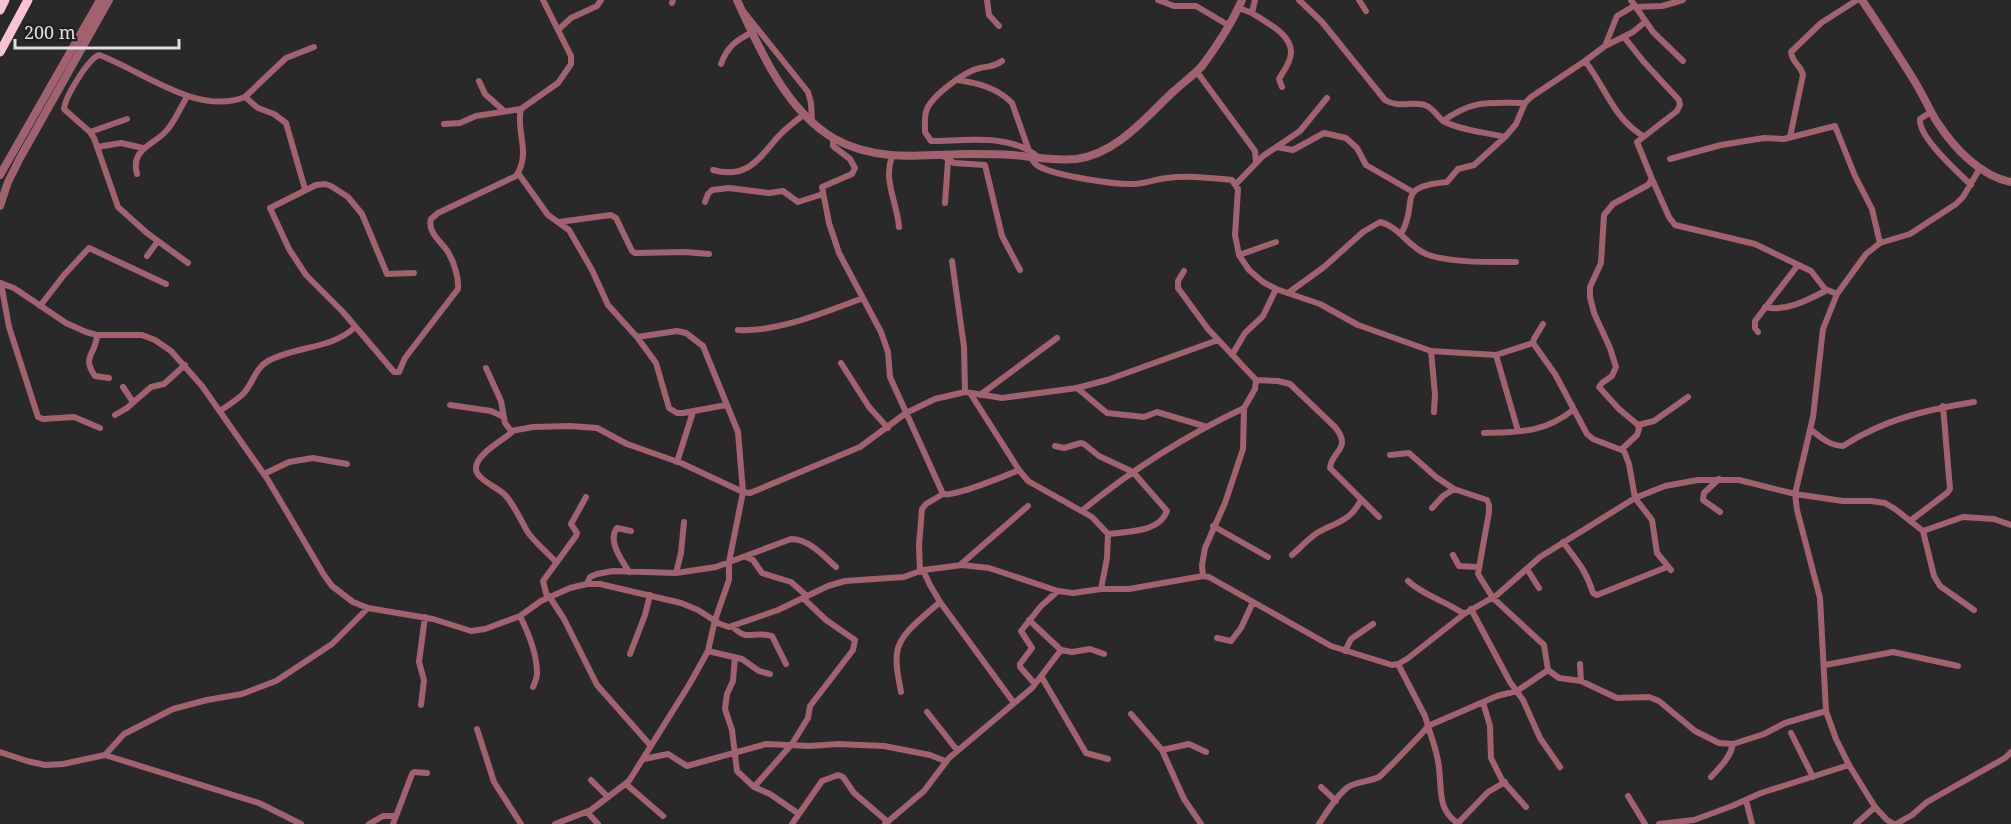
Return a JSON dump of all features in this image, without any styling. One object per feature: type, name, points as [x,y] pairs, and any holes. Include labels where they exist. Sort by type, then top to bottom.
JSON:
[{"type":"highway","points":[[0,10],[5,0]]},
{"type":"highway","points":[[0,52],[28,0]]},
{"type":"street","points":[[0,176],[100,0]]},
{"type":"street","points":[[0,206],[8,182],[20,158],[109,0]]},
{"type":"street","points":[[444,124],[460,123],[476,116],[521,109],[558,83],[571,64],[571,56],[543,0]]},
{"type":"street","points":[[558,30],[579,13],[597,6],[601,0]]},
{"type":"street","points":[[987,0],[989,15],[999,26]]},
{"type":"street","points":[[1158,0],[1174,6],[1196,6],[1228,25]]},
{"type":"street","points":[[740,3],[788,97],[833,138],[852,147],[892,156],[945,158],[1033,154],[1059,160],[1078,159],[1097,153],[1118,141],[1138,125],[1197,72],[1217,45],[1240,4],[1255,0],[1252,13]]},
{"type":"street","points":[[1299,0],[1322,22],[1385,100],[1396,105],[1429,107],[1443,121],[1455,126],[1505,136]]},
{"type":"street","points":[[1359,0],[1366,11]]},
{"type":"street","points":[[1605,46],[1617,16],[1633,4],[1662,6],[1683,0]]},
{"type":"street","points":[[1790,137],[1803,75],[1791,58],[1791,52],[1821,23],[1860,0],[1952,142],[1980,168],[2001,180],[2011,182]]},
{"type":"street","points":[[740,3],[808,92],[812,120]]},
{"type":"street","points":[[1240,4],[1273,26],[1290,45],[1292,52],[1290,59],[1278,79],[1282,87]]},
{"type":"street","points":[[1633,4],[1645,22],[1683,62]]},
{"type":"street","points":[[1401,234],[1408,221],[1408,203],[1413,192],[1430,183],[1447,182],[1458,169],[1474,165],[1516,124],[1525,103],[1605,46],[1624,37],[1645,22]]},
{"type":"street","points":[[721,64],[725,51],[732,44],[753,32]]},
{"type":"street","points":[[1624,37],[1680,105],[1677,111],[1637,141],[1672,223],[1755,244],[1811,271],[1827,290],[1837,294]]},
{"type":"street","points":[[188,263],[158,242],[118,207],[90,132],[64,109],[64,105],[89,62],[99,55],[186,97],[214,101],[245,97],[286,58],[314,47]]},
{"type":"street","points":[[1002,61],[992,68],[979,68],[937,96],[928,107],[925,132],[927,138],[931,141],[1014,143],[1033,154]]},
{"type":"street","points":[[1585,62],[1597,77],[1617,114],[1628,126],[1643,136]]},
{"type":"street","points":[[1197,72],[1255,151],[1256,162]]},
{"type":"street","points":[[958,80],[979,83],[1009,99],[1033,154],[1033,161],[1041,168],[1136,184],[1166,178],[1202,177],[1232,180],[1238,189],[1235,235],[1239,255],[1249,270],[1276,289],[1320,304],[1358,325],[1431,351],[1496,355],[1533,343]]},
{"type":"street","points":[[479,81],[486,94],[504,111]]},
{"type":"street","points":[[137,174],[136,167],[143,148],[166,131],[186,97]]},
{"type":"street","points":[[245,97],[258,108],[274,114],[286,124],[305,189]]},
{"type":"street","points":[[1236,184],[1256,162],[1300,131],[1327,98]]},
{"type":"street","points":[[1443,121],[1473,104],[1525,103]]},
{"type":"street","points":[[414,273],[394,275],[386,272],[364,218],[348,197],[325,184],[305,189],[270,209],[289,249],[306,275],[343,312],[394,372],[399,372],[410,351],[458,289],[458,281],[450,256],[431,230],[431,219],[438,213],[506,182],[518,173],[523,155],[519,118],[521,109]]},
{"type":"street","points":[[1931,112],[1920,119],[1920,126],[1928,140],[1971,185]]},
{"type":"street","points":[[713,170],[726,174],[734,173],[753,164],[761,159],[777,138],[805,114]]},
{"type":"street","points":[[90,132],[127,119]]},
{"type":"street","points":[[1670,159],[1721,145],[1764,138],[1790,137],[1831,126],[1836,127],[1855,176],[1872,209],[1880,243]]},
{"type":"street","points":[[1276,147],[1293,150],[1324,133],[1346,138],[1358,148],[1366,165],[1413,192]]},
{"type":"street","points":[[833,138],[833,146],[849,159],[855,168],[854,172],[822,187],[839,254],[881,332],[888,352],[890,377],[943,494]]},
{"type":"street","points":[[97,147],[121,143],[143,148]]},
{"type":"street","points":[[892,156],[888,173],[891,195],[897,208],[899,227]]},
{"type":"street","points":[[945,158],[945,203]]},
{"type":"street","points":[[945,158],[983,164],[987,168],[1002,236],[1020,270]]},
{"type":"street","points":[[1980,168],[1971,185],[1956,204],[1910,234],[1880,243],[1866,254],[1837,294],[1823,329],[1810,429],[1795,494],[1820,598],[1826,711],[1849,765],[1882,816],[1895,824],[1912,815],[1927,802],[2008,759],[2011,752]]},
{"type":"street","points":[[518,173],[543,210],[569,230],[592,270],[608,305],[637,337],[656,363],[669,408],[677,413],[726,405]]},
{"type":"street","points":[[1622,449],[1638,432],[1638,426],[1599,387],[1602,382],[1612,376],[1616,361],[1591,305],[1590,287],[1601,263],[1604,215],[1613,204],[1648,185],[1652,179]]},
{"type":"street","points":[[705,202],[712,190],[729,188],[769,193],[783,191],[798,202],[823,194]]},
{"type":"street","points":[[559,222],[611,215],[635,253],[709,254]]},
{"type":"street","points":[[1288,293],[1324,267],[1375,224],[1384,223],[1425,254],[1448,258],[1516,262]]},
{"type":"street","points":[[147,256],[158,242]]},
{"type":"street","points":[[1239,255],[1276,242]]},
{"type":"street","points":[[40,306],[89,248],[166,284]]},
{"type":"street","points":[[952,261],[964,347],[967,393],[1028,481],[1092,517],[1108,534],[1107,558],[1101,589]]},
{"type":"street","points":[[1758,332],[1755,328],[1755,321],[1798,266]]},
{"type":"street","points":[[1184,271],[1177,285],[1218,340],[1256,380],[1290,384],[1335,427],[1342,442],[1341,449],[1331,462],[1330,468],[1379,517]]},
{"type":"street","points":[[1,283],[14,288],[66,323],[97,334],[150,337],[166,346],[185,365],[264,474],[332,586],[353,602],[369,608],[425,617],[471,631],[485,629],[520,616],[548,597],[587,584],[600,584],[650,595],[698,610],[723,625],[732,626],[778,610],[820,589],[845,581],[894,578],[922,571],[960,566],[998,570],[1058,591],[1073,592],[1129,589],[1203,576],[1219,582],[1331,646],[1392,665],[1398,664],[1471,609],[1493,598],[1540,557],[1635,498],[1665,486],[1720,479],[1739,480],[1795,494],[1843,501],[1885,503],[1923,531],[1934,576],[1940,586],[1974,610]]},
{"type":"street","points":[[1,283],[9,327],[38,417],[43,419],[74,417],[100,428]]},
{"type":"street","points":[[1232,355],[1245,333],[1263,316],[1276,289]]},
{"type":"street","points":[[1765,307],[1776,309],[1786,307],[1827,290]]},
{"type":"street","points":[[738,330],[756,331],[814,316],[863,298]]},
{"type":"street","points":[[1533,343],[1543,324]]},
{"type":"street","points":[[220,411],[244,394],[260,367],[268,361],[346,335],[355,327]]},
{"type":"street","points":[[555,824],[587,812],[626,784],[644,759],[708,651],[729,576],[729,562],[743,492],[738,432],[706,350],[694,338],[677,331],[637,337]]},
{"type":"street","points":[[97,334],[96,345],[88,358],[88,366],[95,376],[108,378]]},
{"type":"street","points":[[980,395],[1057,338]]},
{"type":"street","points":[[556,562],[528,532],[504,494],[480,478],[476,471],[484,455],[512,432],[533,427],[593,428],[743,492],[755,492],[853,451],[906,413],[935,399],[967,393],[1002,398],[1077,388],[1107,380],[1218,340]]},
{"type":"street","points":[[1533,343],[1555,374],[1587,434],[1593,439],[1622,449],[1629,464],[1635,498],[1652,520],[1657,553],[1669,569],[1597,595],[1593,593],[1584,569],[1563,543]]},
{"type":"street","points":[[1431,351],[1435,394],[1434,412]]},
{"type":"street","points":[[1496,355],[1518,431]]},
{"type":"street","points":[[841,363],[869,407],[888,428]]},
{"type":"street","points":[[115,415],[152,387],[164,384],[185,365]]},
{"type":"street","points":[[486,368],[498,394],[507,428],[512,432]]},
{"type":"street","points":[[1203,576],[1202,565],[1213,526],[1225,503],[1242,449],[1244,408],[1255,390],[1256,380]]},
{"type":"street","points":[[123,387],[133,402]]},
{"type":"street","points":[[1077,388],[1107,413],[1144,417],[1157,412],[1204,426]]},
{"type":"street","points":[[1638,426],[1659,418],[1688,397]]},
{"type":"street","points":[[1810,429],[1825,441],[1843,446],[1884,425],[1943,406],[1974,402]]},
{"type":"street","points":[[450,405],[491,411],[504,417]]},
{"type":"street","points":[[1910,520],[1950,489],[1949,454],[1943,406]]},
{"type":"street","points":[[1084,509],[1133,472],[1204,426],[1244,408]]},
{"type":"street","points":[[1484,433],[1546,427],[1573,410]]},
{"type":"street","points":[[677,462],[693,412]]},
{"type":"street","points":[[1055,446],[1064,448],[1084,444],[1099,456],[1133,472],[1167,513],[1154,527],[1108,534]]},
{"type":"street","points":[[1390,455],[1409,453],[1436,477],[1460,493],[1482,497],[1489,505],[1478,567],[1479,579],[1493,598],[1544,645],[1548,670],[1559,678],[1581,681],[1617,698],[1649,697],[1659,701],[1695,731],[1715,742],[1732,744],[1764,734],[1785,723],[1826,711]]},
{"type":"street","points":[[264,474],[290,462],[313,458],[348,464]]},
{"type":"street","points":[[1014,703],[940,602],[922,571],[919,545],[922,509],[926,504],[943,494],[948,495],[994,481],[1019,470]]},
{"type":"street","points":[[1720,479],[1704,493],[1703,500],[1720,513]]},
{"type":"street","points":[[1432,508],[1446,492],[1454,489]]},
{"type":"street","points":[[586,497],[571,524],[577,533],[576,536],[543,581],[548,597],[564,619],[597,685],[651,746]]},
{"type":"street","points":[[1292,555],[1318,532],[1343,521],[1356,510],[1361,501]]},
{"type":"street","points":[[960,566],[1028,506]]},
{"type":"street","points":[[1923,531],[1963,517],[1994,519],[2011,525]]},
{"type":"street","points":[[675,573],[681,553],[684,522]]},
{"type":"street","points":[[1213,526],[1268,557]]},
{"type":"street","points":[[629,572],[613,536],[617,528],[631,531]]},
{"type":"street","points":[[587,584],[590,577],[597,574],[675,573],[716,567],[782,542],[797,539],[820,553],[836,567]]},
{"type":"street","points":[[1453,555],[1459,566],[1478,567]]},
{"type":"street","points":[[746,557],[753,560],[762,573],[791,582],[826,620],[856,642],[853,650],[810,706],[808,718],[792,744],[754,787]]},
{"type":"street","points":[[716,567],[729,576]]},
{"type":"street","points":[[1527,568],[1539,588]]},
{"type":"street","points":[[1408,581],[1426,594],[1450,604],[1464,614]]},
{"type":"street","points":[[1035,684],[1020,664],[1032,648],[1020,632],[1041,606],[1058,591]]},
{"type":"street","points":[[630,654],[650,595]]},
{"type":"street","points":[[902,692],[896,661],[898,647],[912,628],[940,602]]},
{"type":"street","points":[[1217,638],[1226,641],[1237,636],[1253,602]]},
{"type":"street","points":[[105,755],[124,734],[173,709],[242,694],[276,681],[332,644],[369,608]]},
{"type":"street","points":[[1471,609],[1523,700],[1540,738],[1560,767]]},
{"type":"street","points":[[520,616],[537,670],[537,677],[532,687]]},
{"type":"street","points":[[421,705],[424,680],[419,662],[425,617]]},
{"type":"street","points":[[1029,620],[1061,650],[1072,652],[1090,649],[1104,654]]},
{"type":"street","points":[[1345,651],[1351,639],[1372,624]]},
{"type":"street","points":[[732,626],[741,635],[757,633],[772,636],[786,664]]},
{"type":"street","points":[[792,824],[822,781],[838,775],[843,777],[854,793],[887,823],[924,791],[945,761],[1035,684],[1061,650]]},
{"type":"street","points":[[708,651],[742,659],[759,671],[770,674]]},
{"type":"street","points":[[1825,665],[1893,652],[1958,666]]},
{"type":"street","points":[[735,657],[733,681],[727,694],[725,709],[732,730],[736,771],[754,787],[770,794],[799,814]]},
{"type":"street","points":[[1398,664],[1425,716],[1439,768],[1441,801],[1444,809],[1458,824],[1488,792],[1505,783]]},
{"type":"street","points":[[1580,664],[1581,681]]},
{"type":"street","points":[[1319,824],[1345,790],[1354,783],[1378,778],[1404,750],[1425,732],[1428,726],[1483,702],[1517,691],[1548,670]]},
{"type":"street","points":[[1041,676],[1086,753],[1108,759]]},
{"type":"street","points":[[1483,702],[1490,726],[1491,758],[1505,783],[1526,807]]},
{"type":"street","points":[[927,712],[957,750]]},
{"type":"street","points":[[1131,714],[1162,750],[1184,799],[1201,824]]},
{"type":"street","points":[[477,729],[494,782],[520,824]]},
{"type":"street","points":[[1791,733],[1813,777]]},
{"type":"street","points":[[644,759],[668,754],[687,766],[766,744],[810,746],[838,744],[884,746],[930,755],[945,761]]},
{"type":"street","points":[[1162,750],[1189,744],[1206,752]]},
{"type":"street","points":[[1711,777],[1726,761],[1732,744]]},
{"type":"street","points":[[0,752],[37,764],[56,765],[105,755],[259,803],[301,824]]},
{"type":"street","points":[[1659,824],[1691,822],[1761,793],[1849,765]]},
{"type":"street","points":[[393,824],[412,774],[414,772],[427,773]]},
{"type":"street","points":[[591,780],[608,797]]},
{"type":"street","points":[[626,784],[663,816]]},
{"type":"street","points":[[1321,787],[1335,801]]},
{"type":"street","points":[[1628,796],[1645,824]]},
{"type":"street","points":[[1746,800],[1752,824]]},
{"type":"street","points":[[1856,824],[1875,807]]},
{"type":"street","points":[[587,812],[598,824]]},
{"type":"street","points":[[369,824],[383,816],[396,816]]}]
